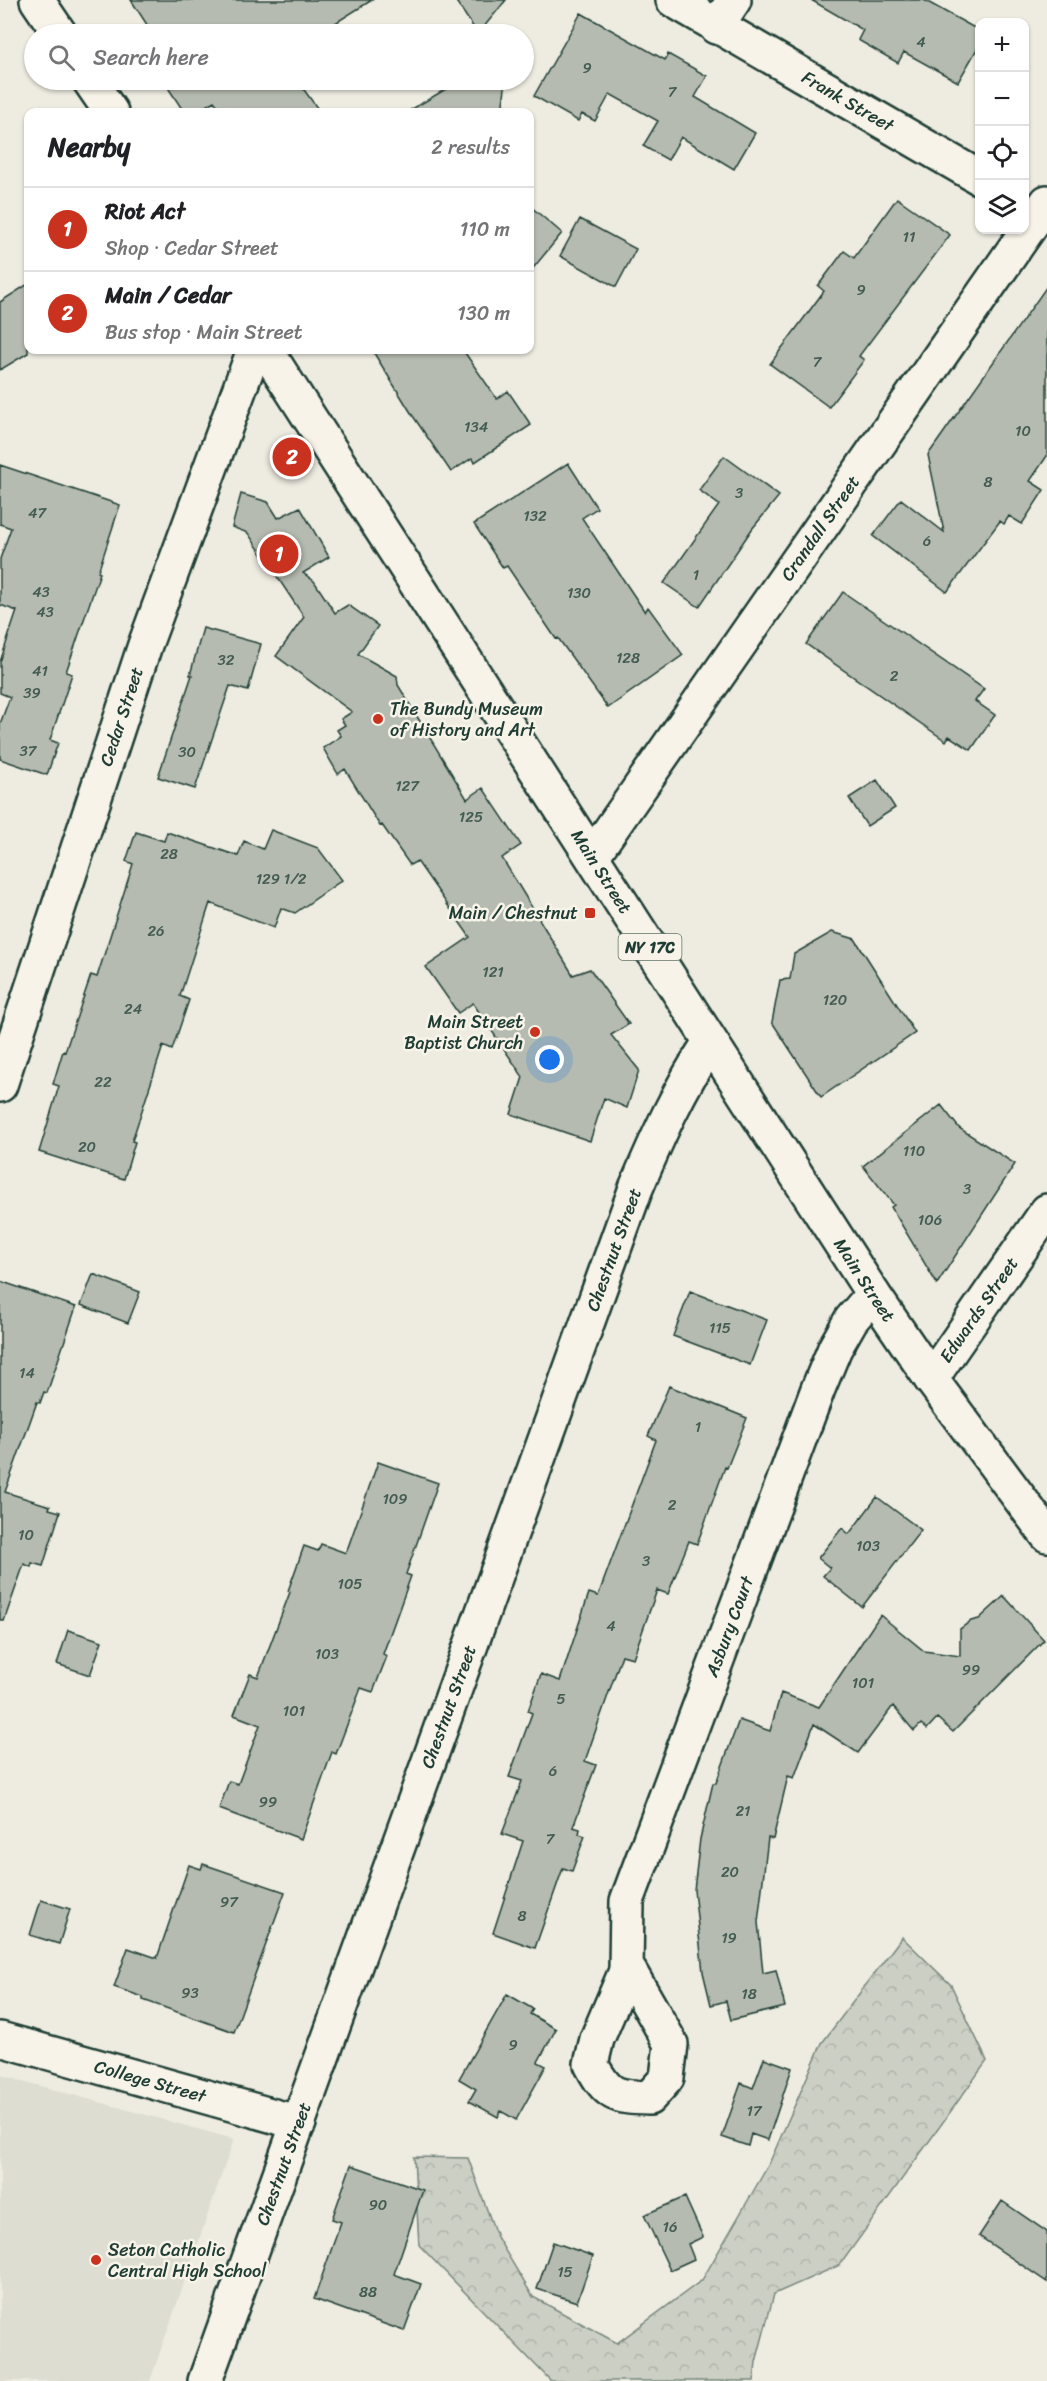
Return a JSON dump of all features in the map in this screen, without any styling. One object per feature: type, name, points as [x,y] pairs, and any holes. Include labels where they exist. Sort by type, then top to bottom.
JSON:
[{"type":"street","points":[[37,0],[53,24]]},
{"type":"street","name":"Frank Street","points":[[673,0],[975,175]]},
{"type":"street","points":[[716,27],[734,0]]},
{"type":"street","points":[[96,90],[108,108]]},
{"type":"street","name":"Crandall Street","points":[[592,855],[1037,206]]},
{"type":"street","name":"Cedar Street","points":[[0,1085],[145,645],[253,354]]},
{"type":"street","name":"Main Street","points":[[269,354],[873,1294],[931,1379],[1047,1535]]},
{"type":"street","name":"Chestnut Street","points":[[205,2381],[636,1188],[684,1082],[710,1042]]},
{"type":"street","name":"Edwards Street","points":[[931,1379],[1047,1211]]},
{"type":"street","name":"Asbury Court","points":[[626,1971],[627,1900],[818,1389],[835,1348],[851,1320],[873,1294]]},
{"type":"street","name":"College Street","points":[[0,2039],[299,2123]]},
{"type":"shaded area","name":"Seton Catholic Central High School","points":[[0,2075],[234,2139],[150,2381],[0,2381]]},
{"type":"green space","points":[[902,1937],[951,1985],[987,2061],[840,2265],[774,2294],[756,2362],[754,2381],[551,2381],[419,2245],[414,2157],[468,2158],[497,2237],[533,2297],[617,2343],[702,2280],[769,2164],[822,2043]]},
{"type":"building","points":[[131,0],[372,0],[334,24],[147,24]]},
{"type":"building","points":[[455,0],[506,0],[486,24],[471,24]]},
{"type":"building","points":[[811,0],[924,0],[975,28],[975,53],[958,82],[904,52],[898,63],[858,40],[863,30]]},
{"type":"building","points":[[581,13],[665,60],[668,54],[707,76],[695,97],[755,133],[734,169],[681,137],[668,160],[643,146],[658,121],[610,94],[595,121],[582,114],[578,121],[534,96]]},
{"type":"building","points":[[170,90],[304,90],[317,108],[220,108],[214,101],[203,108],[181,108]]},
{"type":"building","points":[[444,90],[505,90],[502,108],[414,108]]},
{"type":"building","points":[[897,198],[950,235],[859,356],[864,360],[829,407],[770,364],[824,291],[818,286],[844,251],[854,258]]},
{"type":"building","points":[[534,209],[562,233],[534,267]]},
{"type":"building","points":[[580,219],[636,249],[616,287],[560,256]]},
{"type":"building","points":[[1047,286],[1047,456],[1030,481],[1044,490],[1022,524],[1009,516],[1004,524],[1000,521],[947,592],[873,536],[901,499],[944,532],[928,455]]},
{"type":"building","points":[[24,287],[24,354],[26,354],[0,370],[0,302]]},
{"type":"building","points":[[374,354],[466,354],[497,399],[508,391],[531,425],[475,462],[472,458],[451,472]]},
{"type":"building","points":[[724,456],[779,496],[752,529],[699,607],[664,583],[719,505],[699,490]]},
{"type":"building","points":[[568,463],[597,508],[582,518],[645,612],[648,607],[683,655],[608,708],[558,638],[556,639],[507,566],[503,568],[474,524]]},
{"type":"building","points":[[0,465],[120,505],[98,572],[100,573],[66,672],[72,674],[50,740],[58,743],[47,775],[0,759],[0,724],[10,697],[0,693],[0,662],[17,611],[0,605],[0,559],[11,528],[0,524]]},
{"type":"building","points":[[241,494],[268,502],[278,518],[300,507],[329,557],[303,573],[314,581],[335,613],[348,605],[378,626],[358,654],[397,676],[398,685],[467,799],[483,788],[521,845],[502,858],[573,975],[590,969],[629,1024],[611,1035],[639,1070],[627,1108],[604,1098],[590,1141],[511,1114],[523,1077],[473,1003],[458,1013],[426,967],[470,937],[417,861],[410,865],[382,825],[380,826],[345,769],[338,774],[323,748],[341,736],[337,730],[345,725],[341,719],[352,712],[276,656],[304,617],[248,533],[232,527]]},
{"type":"building","points":[[843,592],[984,689],[975,701],[995,715],[971,750],[949,736],[946,741],[806,644]]},
{"type":"building","points":[[203,628],[261,644],[248,691],[230,686],[195,789],[158,777],[192,675],[190,675]]},
{"type":"building","points":[[877,780],[895,808],[867,826],[849,798]]},
{"type":"building","points":[[271,830],[318,848],[342,880],[295,913],[281,908],[274,928],[210,903],[180,996],[189,1000],[172,1050],[163,1046],[132,1141],[135,1142],[124,1179],[39,1152],[59,1086],[53,1084],[63,1051],[65,1052],[91,975],[97,977],[133,864],[126,861],[136,832],[164,841],[167,832],[238,856],[244,841],[263,849]]},
{"type":"building","points":[[832,932],[855,939],[915,1033],[821,1097],[772,1022],[780,980],[790,979],[794,954]]},
{"type":"building","points":[[941,1105],[959,1128],[1015,1164],[937,1284],[891,1207],[894,1205],[863,1166]]},
{"type":"building","points":[[93,1274],[140,1292],[128,1323],[81,1305]]},
{"type":"building","points":[[0,1281],[76,1307],[47,1393],[44,1392],[40,1403],[37,1402],[5,1492],[50,1506],[49,1509],[60,1512],[43,1566],[32,1563],[31,1567],[24,1564],[4,1621],[0,1620]]},
{"type":"building","points":[[690,1291],[767,1320],[750,1365],[673,1336]]},
{"type":"building","points":[[669,1386],[747,1418],[727,1468],[725,1467],[697,1544],[689,1541],[668,1594],[657,1590],[633,1658],[622,1655],[585,1761],[596,1765],[573,1827],[580,1829],[579,1834],[585,1836],[572,1871],[563,1868],[535,1948],[493,1933],[523,1841],[502,1834],[522,1781],[509,1777],[532,1713],[528,1711],[541,1674],[560,1681],[589,1593],[598,1596],[656,1440],[648,1436]]},
{"type":"building","points":[[378,1462],[438,1483],[406,1574],[411,1576],[383,1654],[387,1656],[373,1692],[361,1688],[336,1754],[332,1752],[301,1839],[219,1809],[229,1781],[238,1784],[260,1725],[234,1715],[250,1674],[258,1677],[290,1592],[288,1591],[304,1546],[318,1551],[321,1544],[346,1553]]},
{"type":"building","points":[[877,1497],[921,1530],[862,1607],[823,1576],[830,1568],[818,1558],[842,1528],[849,1534]]},
{"type":"building","points":[[1004,1596],[1044,1640],[953,1732],[937,1718],[927,1729],[921,1724],[914,1731],[893,1706],[858,1753],[814,1724],[794,1778],[788,1776],[773,1839],[768,1838],[758,1922],[763,1973],[776,1970],[785,2007],[731,2020],[726,2001],[711,2005],[703,1972],[694,1890],[700,1839],[713,1783],[716,1783],[739,1720],[770,1731],[781,1693],[819,1707],[880,1615],[924,1651],[960,1656],[960,1629],[971,1621],[979,1619]]},
{"type":"building","points":[[68,1630],[102,1641],[90,1675],[57,1664]]},
{"type":"building","points":[[203,1864],[285,1892],[234,2032],[143,2000],[143,1997],[114,1987],[128,1948],[157,1958],[189,1865],[201,1869]]},
{"type":"building","points":[[41,1900],[70,1909],[59,1944],[30,1935]]},
{"type":"building","points":[[507,1994],[533,2009],[530,2014],[556,2029],[538,2062],[546,2066],[516,2120],[501,2111],[498,2117],[469,2101],[476,2089],[459,2079]]},
{"type":"building","points":[[764,2058],[792,2068],[768,2140],[751,2134],[748,2146],[722,2137],[741,2083],[753,2088]]},
{"type":"building","points":[[351,2165],[423,2190],[394,2274],[421,2284],[404,2331],[314,2299],[341,2222],[332,2219]]},
{"type":"building","points":[[685,2197],[703,2237],[688,2244],[694,2259],[670,2270],[644,2215]]},
{"type":"building","points":[[1002,2201],[1047,2232],[1047,2282],[979,2236]]},
{"type":"building","points":[[553,2242],[593,2256],[577,2302],[537,2289]]},
{"type":"place","name":"Main / Cedar","points":[[292,457]]},
{"type":"place","name":"Riot Act","points":[[279,554]]},
{"type":"place","name":"The Bundy Museum of History and Art","points":[[378,719]]},
{"type":"place","name":"Main / Chestnut","points":[[590,913]]},
{"type":"place","name":"Main Street Baptist Church","points":[[535,1032]]},
{"type":"place","name":"Seton Catholic Central High School","points":[[96,2260]]}]
